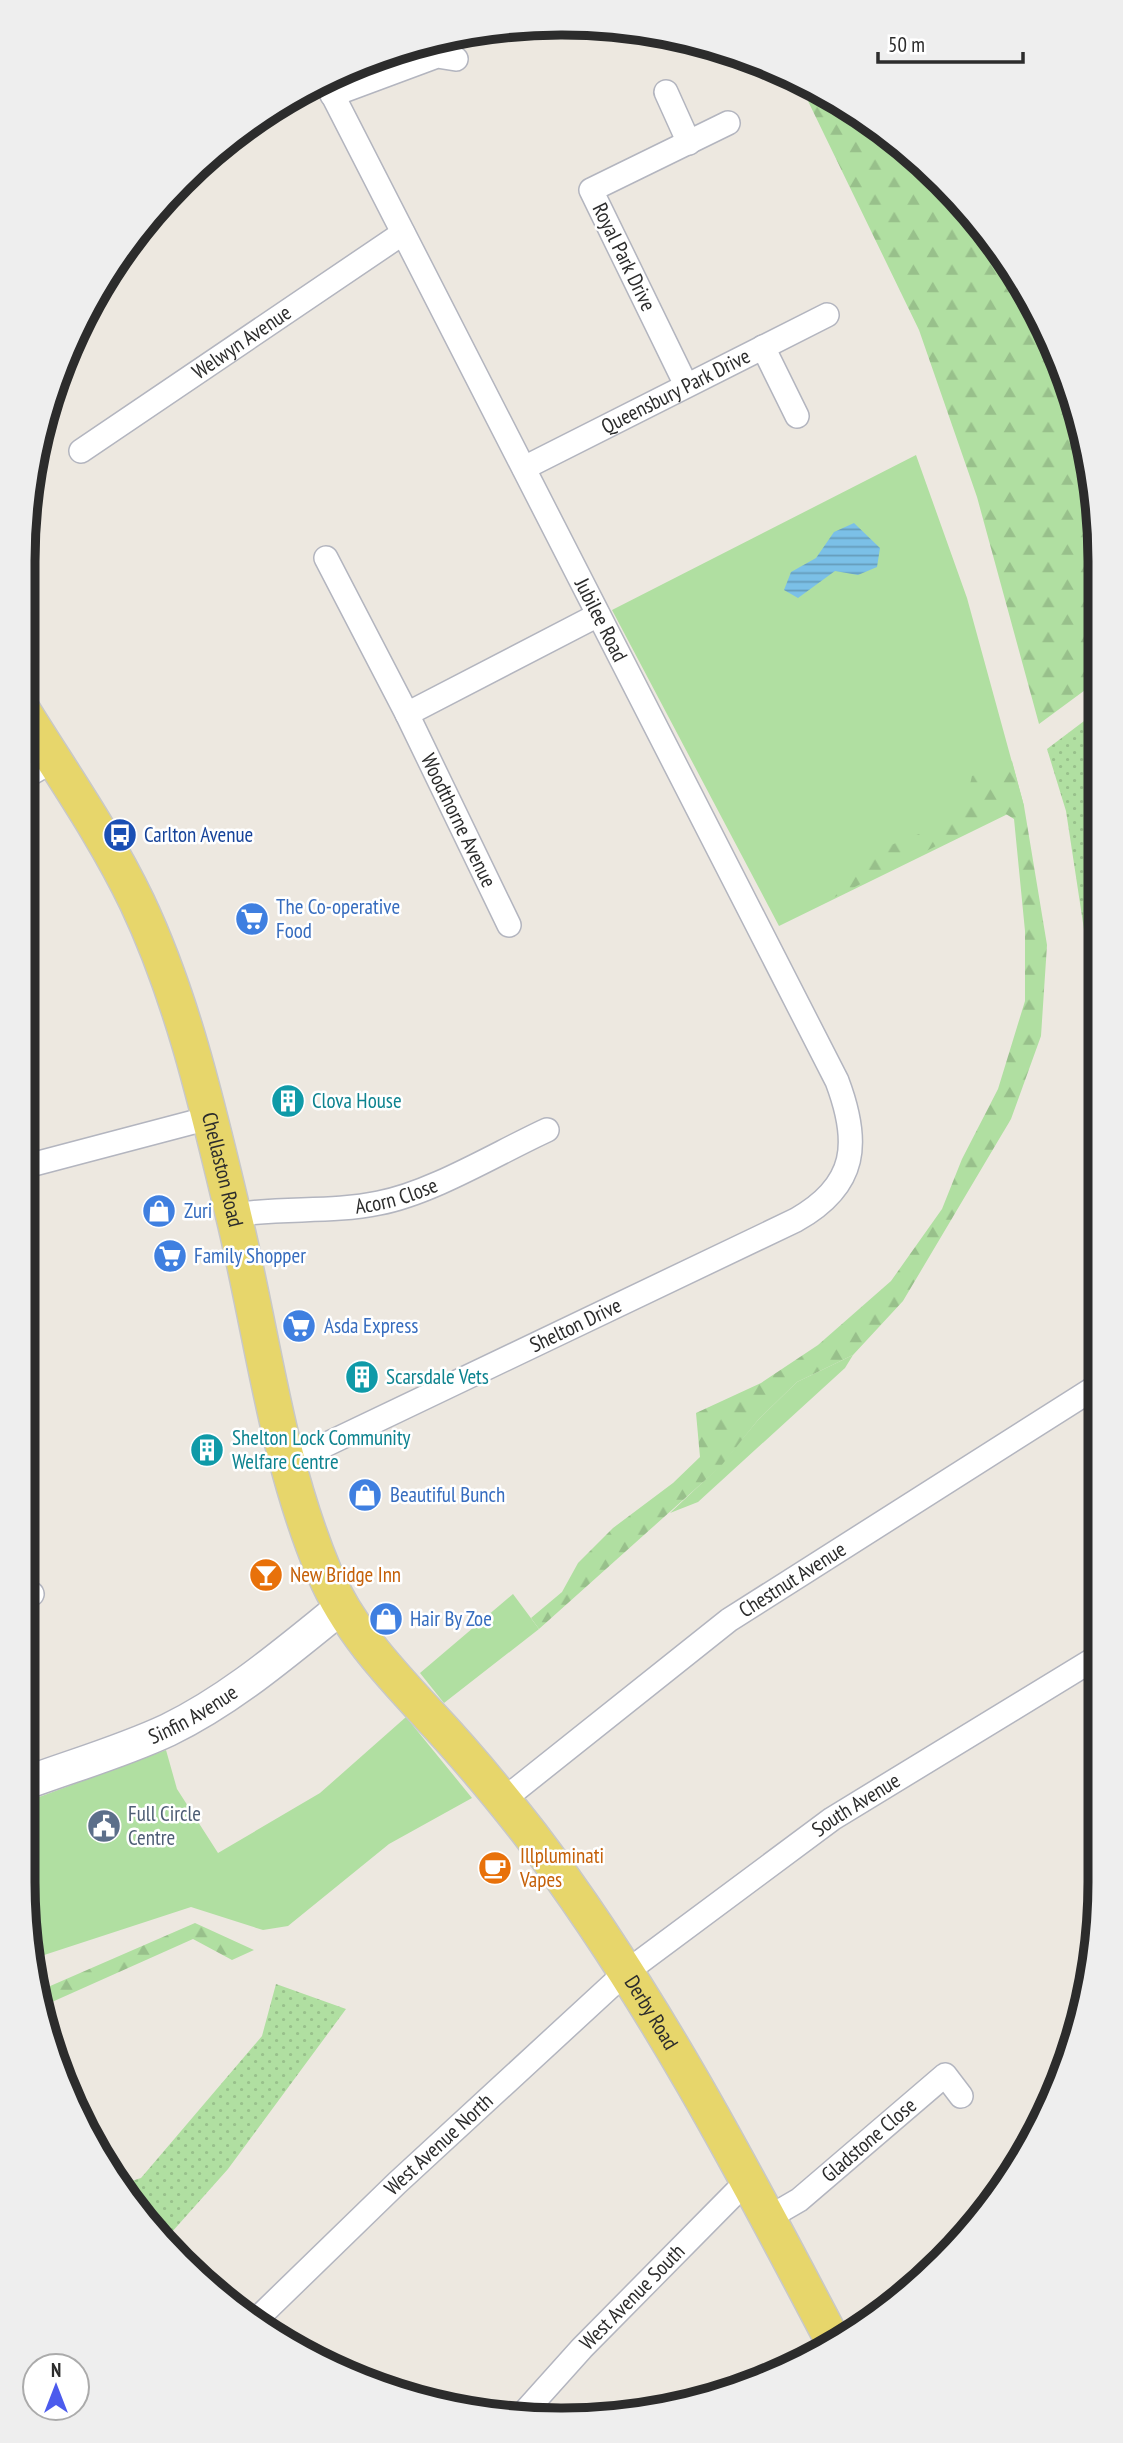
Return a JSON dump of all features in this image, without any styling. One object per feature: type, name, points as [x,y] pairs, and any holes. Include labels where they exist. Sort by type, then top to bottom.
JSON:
[{"type":"main road","name":"Chellaston Road","points":[[35,730],[92,819],[141,911],[159,952],[209,1118],[234,1216],[300,1515],[342,1607],[401,1688],[424,1710]]},
{"type":"main road","name":"Derby Road","points":[[424,1710],[503,1800],[539,1847],[625,1973],[748,2180],[829,2334]]},
{"type":"street","points":[[335,86],[437,56],[456,59]]},
{"type":"street","name":"Jubilee Road","points":[[329,89],[837,1081],[851,1123],[848,1167]]},
{"type":"street","points":[[666,92],[689,143]]},
{"type":"street","name":"Royal Park Drive","points":[[686,385],[591,190],[728,123]]},
{"type":"street","name":"Welwyn Avenue","points":[[81,451],[403,233]]},
{"type":"street","name":"Queensbury Park Drive","points":[[524,468],[827,315]]},
{"type":"street","points":[[763,347],[797,416]]},
{"type":"street","name":"Woodthorne Avenue","points":[[326,558],[407,714],[509,925]]},
{"type":"street","points":[[407,714],[598,615]]},
{"type":"street","points":[[35,771],[54,760]]},
{"type":"street","points":[[35,1164],[209,1118]]},
{"type":"street","name":"Acorn Close","points":[[234,1216],[264,1210],[312,1211],[377,1204],[404,1197],[547,1130]]},
{"type":"street","name":"Shelton Drive","points":[[286,1460],[298,1458],[796,1220],[828,1196],[848,1167]]},
{"type":"street","name":"Chestnut Avenue","points":[[503,1800],[729,1620],[1088,1392]]},
{"type":"street","name":"Sinfin Avenue","points":[[35,1780],[134,1745],[179,1724],[262,1671],[342,1607]]},
{"type":"street","name":"South Avenue","points":[[625,1973],[832,1819],[1088,1663]]},
{"type":"street","name":"West Avenue North","points":[[262,2314],[397,2183],[625,1973]]},
{"type":"street","name":"Gladstone Close","points":[[768,2218],[799,2200],[945,2075],[961,2096]]},
{"type":"street","name":"West Avenue South","points":[[529,2407],[582,2348],[748,2180]]},
{"type":"green space","points":[[812,99],[825,106],[882,144],[934,189],[957,214],[999,269],[1017,298],[1034,329],[1060,392],[1078,459],[1087,527],[1088,688],[1039,724],[977,497],[919,330],[808,101]]},
{"type":"green space","points":[[916,455],[967,598],[1024,806],[779,926],[612,610]]},
{"type":"green space","points":[[1088,718],[1088,940],[1085,936],[1066,811],[1047,749]]},
{"type":"green space","points":[[1012,761],[1024,806],[1047,945],[1041,1036],[1011,1119],[903,1301],[853,1355],[797,1382],[758,1420],[721,1466],[539,1629],[531,1618],[562,1592],[578,1563],[613,1528],[673,1483],[700,1457],[696,1413],[761,1383],[818,1345],[891,1281],[942,1209],[962,1159],[998,1089],[1025,1001],[1025,931],[1014,819],[1001,811],[811,909],[811,901],[858,858],[962,817],[972,776]]},
{"type":"green space","points":[[853,1355],[845,1368],[698,1502],[670,1513],[720,1466],[758,1420],[797,1382]]},
{"type":"green space","points":[[513,1594],[539,1629],[444,1703],[420,1673]]},
{"type":"green space","points":[[406,1717],[472,1798],[389,1844],[288,1926],[263,1930],[191,1907],[41,1956],[36,1916],[35,1799],[166,1750],[177,1789],[218,1853],[320,1793]]},
{"type":"green space","points":[[195,1923],[254,1950],[232,1960],[193,1939],[49,2003],[46,1988]]},
{"type":"green space","points":[[276,1984],[346,2009],[228,2169],[170,2234],[129,2182],[141,2178],[262,2036]]},
{"type":"water","points":[[854,523],[880,548],[877,567],[858,575],[835,571],[798,598],[784,590],[791,572],[816,558],[834,532]]},
{"type":"place","name":"Carlton Avenue","points":[[120,835]]},
{"type":"place","name":"The Co-operative Food","points":[[252,919]]},
{"type":"place","name":"Clova House","points":[[288,1101]]},
{"type":"place","name":"Zuri","points":[[159,1211]]},
{"type":"place","name":"Family Shopper","points":[[170,1256]]},
{"type":"place","name":"Asda Express","points":[[299,1326]]},
{"type":"place","name":"Scarsdale Vets","points":[[362,1377]]},
{"type":"place","name":"Shelton Lock Community Welfare Centre","points":[[207,1450]]},
{"type":"place","name":"Beautiful Bunch","points":[[365,1495]]},
{"type":"place","name":"New Bridge Inn","points":[[266,1575]]},
{"type":"place","name":"Hair By Zoe","points":[[386,1619]]},
{"type":"place","name":"Full Circle Centre","points":[[104,1826]]},
{"type":"place","name":"Illpluminati Vapes","points":[[495,1868]]}]
